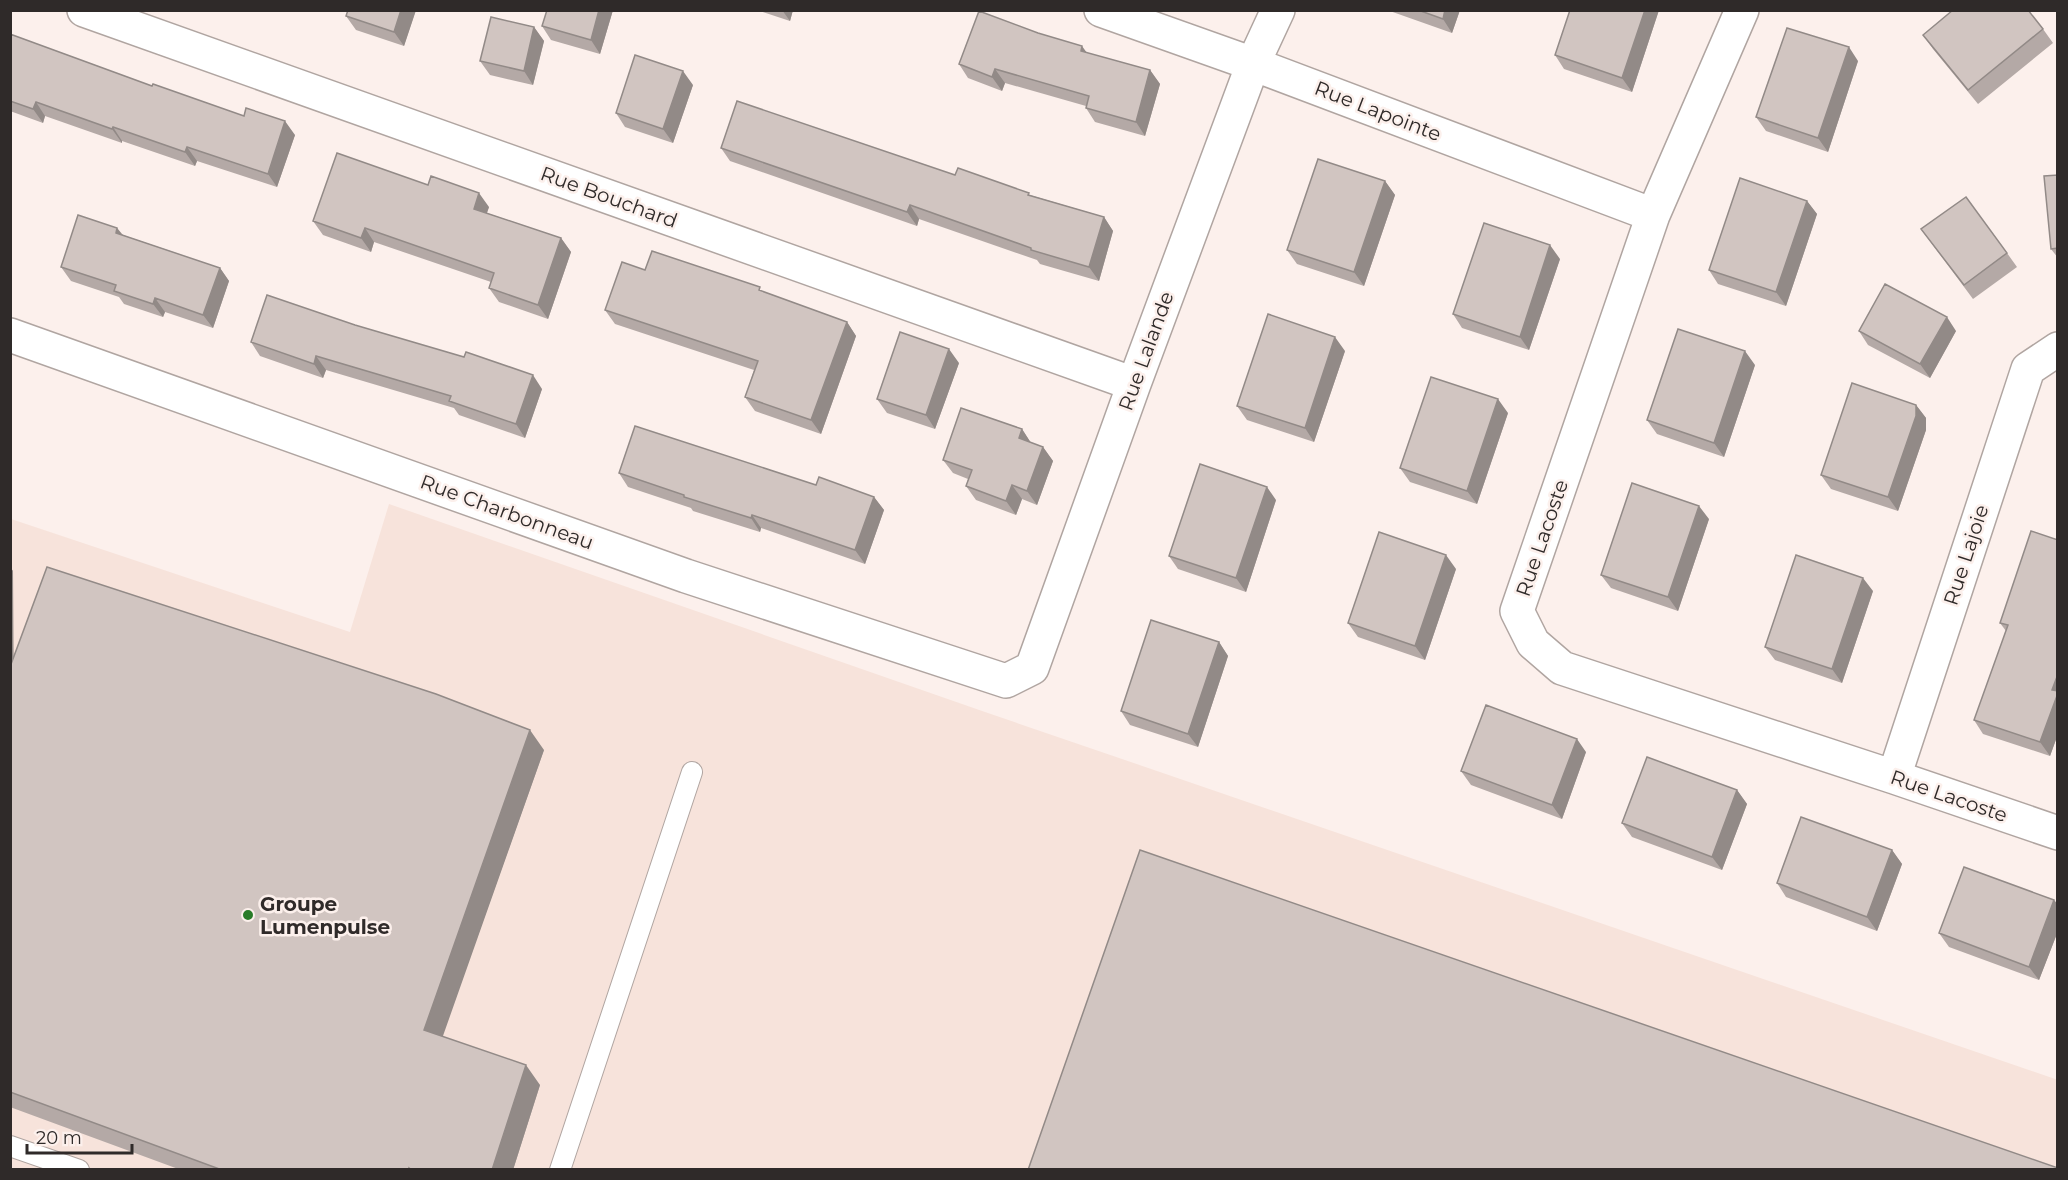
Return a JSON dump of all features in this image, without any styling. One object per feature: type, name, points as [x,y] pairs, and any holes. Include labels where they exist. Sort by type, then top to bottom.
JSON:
[{"type":"street","name":"Rue Bouchard","points":[[84,10],[1134,384]]},
{"type":"street","name":"Rue Lapointe","points":[[1101,10],[1253,64],[1653,215]]},
{"type":"street","name":"Rue Lalande","points":[[1006,681],[1032,668],[1253,64],[1278,10]]},
{"type":"street","name":"Rue Lacoste","points":[[1742,10],[1653,215],[1517,611],[1533,643],[1562,668],[2058,833]]},
{"type":"street","name":"Rue Charbonneau","points":[[10,335],[686,576],[1006,681]]},
{"type":"street","name":"Rue Lajoie","points":[[1894,777],[2028,369],[2058,349]]},
{"type":"lane","points":[[560,1170],[692,772]]},
{"type":"lane","points":[[10,1146],[79,1170]]},
{"type":"shaded area","points":[[389,504],[985,712],[2058,1080],[2057,1170],[11,1170],[11,519],[350,632]]},
{"type":"building","points":[[348,10],[401,10],[394,32],[346,16]]},
{"type":"building","points":[[547,10],[599,10],[591,40],[542,26]]},
{"type":"building","points":[[1418,10],[1445,10],[1443,19]]},
{"type":"building","points":[[1570,10],[1645,10],[1622,78],[1555,55]]},
{"type":"building","points":[[1953,10],[2028,10],[2043,29],[1968,90],[1923,35]]},
{"type":"building","points":[[979,11],[1038,33],[1082,46],[1081,51],[1150,70],[1136,122],[1086,108],[1089,96],[995,69],[992,77],[959,64]]},
{"type":"building","points":[[491,17],[534,27],[524,71],[480,61]]},
{"type":"building","points":[[1787,28],[1849,47],[1818,138],[1756,117]]},
{"type":"building","points":[[10,34],[152,86],[153,84],[244,116],[246,108],[285,121],[268,174],[187,147],[185,152],[36,102],[33,109],[10,101]]},
{"type":"building","points":[[635,55],[683,71],[663,129],[616,113]]},
{"type":"building","points":[[737,101],[955,175],[958,168],[1029,193],[1028,195],[1104,217],[1089,267],[1031,250],[1031,248],[910,205],[907,212],[721,148]]},
{"type":"building","points":[[337,153],[428,185],[431,176],[479,193],[474,209],[561,238],[538,305],[489,288],[494,273],[365,228],[361,238],[313,221]]},
{"type":"building","points":[[1318,159],[1385,181],[1354,272],[1287,250]]},
{"type":"building","points":[[2058,175],[2058,248],[2051,249],[2044,176]]},
{"type":"building","points":[[1740,178],[1807,201],[1776,292],[1709,270]]},
{"type":"building","points":[[1966,197],[2007,253],[1964,285],[1921,229]]},
{"type":"building","points":[[78,215],[117,228],[116,233],[220,268],[203,315],[155,298],[153,304],[114,291],[116,285],[61,267]]},
{"type":"building","points":[[1484,223],[1550,245],[1520,337],[1453,314]]},
{"type":"building","points":[[652,251],[760,287],[759,290],[847,322],[811,420],[745,397],[758,361],[605,310],[622,262],[645,270]]},
{"type":"building","points":[[1885,284],[1947,317],[1920,364],[1859,331]]},
{"type":"building","points":[[267,295],[355,325],[464,357],[466,352],[533,375],[516,424],[449,401],[451,396],[316,356],[314,364],[251,342]]},
{"type":"building","points":[[1268,314],[1335,337],[1305,428],[1237,406]]},
{"type":"building","points":[[1678,329],[1745,351],[1714,443],[1647,420]]},
{"type":"building","points":[[900,332],[949,349],[926,415],[877,399]]},
{"type":"building","points":[[1431,377],[1498,399],[1467,491],[1400,468]]},
{"type":"building","points":[[1852,383],[1916,405],[1916,416],[1888,497],[1821,475]]},
{"type":"building","points":[[961,408],[1022,429],[1019,438],[1043,447],[1027,491],[1012,485],[1006,501],[966,486],[972,470],[943,460]]},
{"type":"building","points":[[635,426],[816,485],[819,477],[874,497],[855,550],[752,515],[751,518],[684,497],[684,495],[619,473]]},
{"type":"building","points":[[1200,464],[1267,487],[1236,578],[1169,556]]},
{"type":"building","points":[[1632,483],[1699,506],[1668,597],[1601,575]]},
{"type":"building","points":[[2031,531],[2058,540],[2058,674],[2052,690],[2058,693],[2040,742],[1974,720],[2008,625],[2000,623]]},
{"type":"building","points":[[1379,532],[1446,555],[1415,646],[1348,623]]},
{"type":"building","points":[[1796,555],[1863,578],[1832,669],[1765,647]]},
{"type":"building","name":"Groupe Lumenpulse","points":[[47,567],[436,694],[530,730],[424,1030],[526,1065],[492,1170],[412,1170],[409,1168],[409,1170],[222,1170],[10,1092],[10,667]]},
{"type":"building","points":[[1151,620],[1219,642],[1188,734],[1121,711]]},
{"type":"building","points":[[1486,705],[1577,739],[1552,805],[1461,771]]},
{"type":"building","points":[[1647,757],[1737,790],[1712,857],[1622,823]]},
{"type":"building","points":[[1801,817],[1892,850],[1867,917],[1777,883]]},
{"type":"building","points":[[1140,850],[2058,1168],[2058,1170],[1028,1170]]},
{"type":"building","points":[[1964,867],[2054,900],[2029,967],[1939,933]]},
{"type":"place","name":"Groupe Lumenpulse","points":[[248,915]]}]
